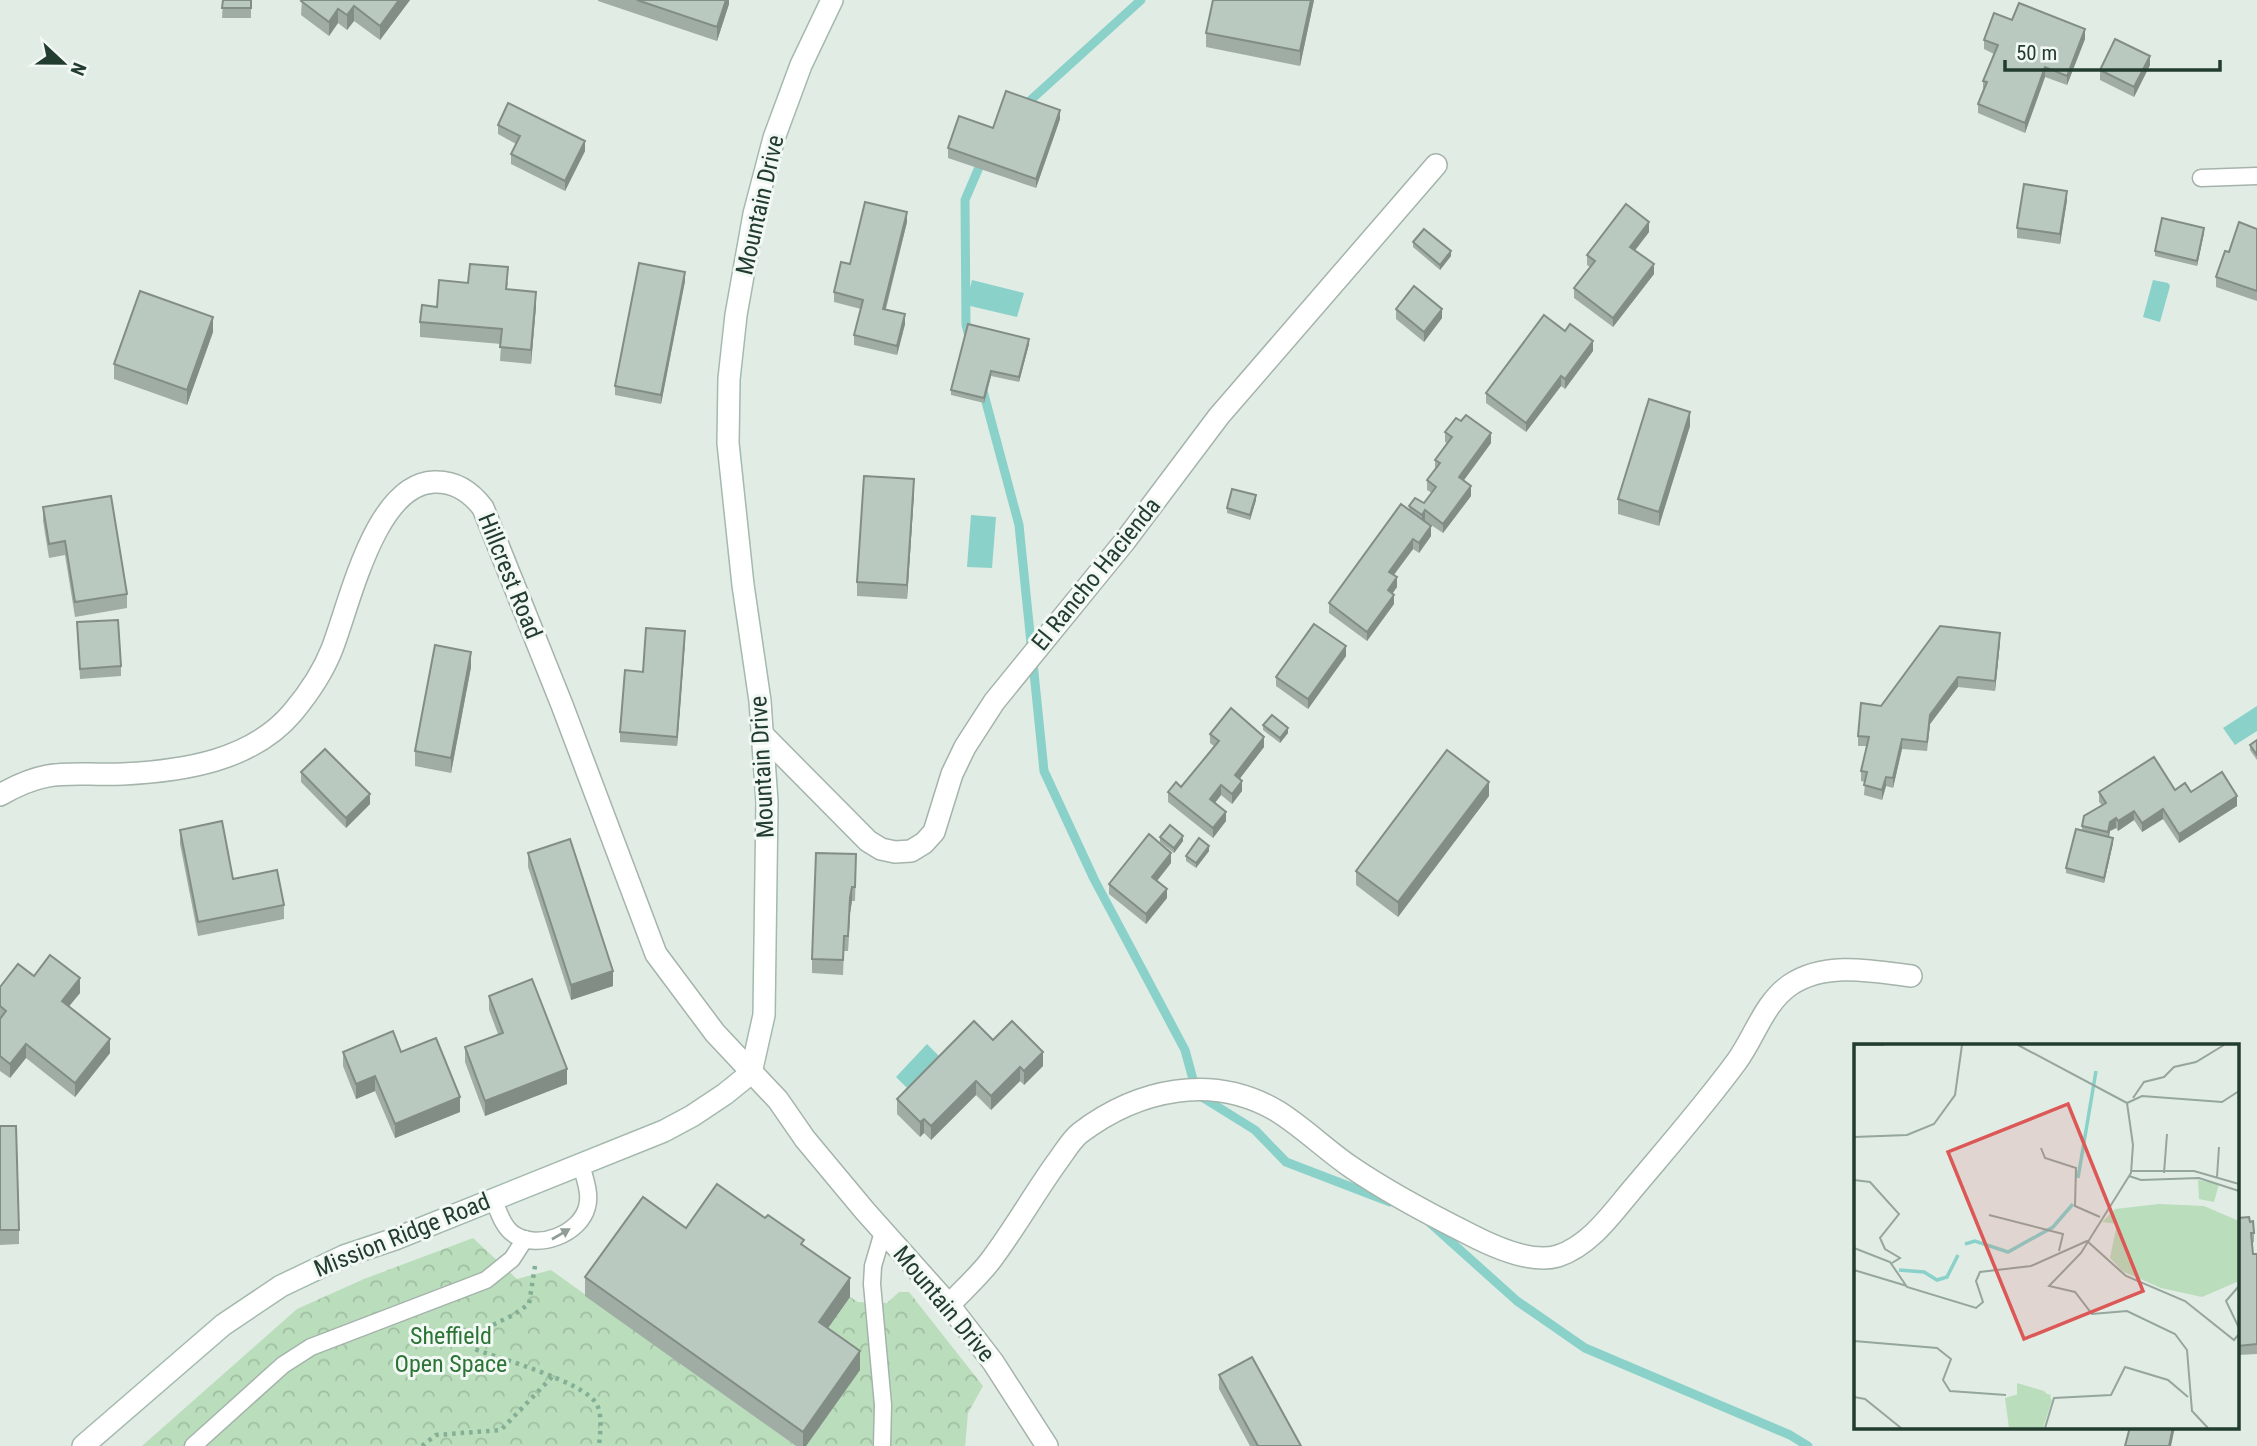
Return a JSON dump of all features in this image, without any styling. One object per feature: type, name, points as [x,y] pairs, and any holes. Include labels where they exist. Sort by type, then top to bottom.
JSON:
[{"type":"street","name":"Mountain Drive","points":[[832,0],[801,65],[771,151],[754,214],[736,314],[729,379],[728,443],[763,735],[767,802],[764,1016],[751,1073],[778,1100],[806,1139],[883,1232],[949,1305],[1012,1389],[1047,1446]]},
{"type":"street","name":"El Rancho Hacienda","points":[[763,735],[868,841],[881,849],[895,852],[911,850],[924,844],[934,832],[952,774],[965,747],[994,702],[1125,541],[1219,416],[1436,165]]},
{"type":"street","name":"Hillcrest Road","points":[[0,795],[20,783],[58,773],[123,774],[165,770],[224,758],[250,747],[273,732],[318,677],[331,651],[370,544],[397,499],[410,488],[426,482],[458,486],[473,495],[483,508],[562,705],[656,954],[698,1012],[751,1073]]},
{"type":"street","points":[[949,1305],[990,1261],[1030,1200],[1078,1135],[1126,1106],[1166,1092],[1212,1088],[1241,1095],[1278,1112],[1328,1152],[1378,1186],[1495,1248],[1532,1256],[1556,1256],[1582,1244],[1608,1219],[1738,1059],[1766,1011],[1790,985],[1818,974],[1854,969],[1911,976]]},
{"type":"street","name":"Mission Ridge Road","points":[[82,1446],[223,1325],[281,1286],[344,1256],[395,1239],[649,1137],[692,1116],[751,1073]]},
{"type":"lane","points":[[2202,177],[2257,176]]},
{"type":"lane","points":[[493,1198],[507,1228],[514,1235],[546,1241],[562,1234],[584,1215],[588,1204],[581,1164]]},
{"type":"lane","points":[[882,1446],[883,1405],[872,1302],[872,1275],[883,1232]]},
{"type":"lane","points":[[193,1446],[292,1358],[311,1347],[486,1280],[530,1240]]},
{"type":"path","points":[[530,1240],[529,1304],[474,1334],[471,1345],[477,1350],[552,1377],[586,1393],[596,1403],[600,1418],[599,1446]]},
{"type":"path","points":[[422,1446],[436,1435],[501,1430],[552,1377]]},
{"type":"green space","name":"Sheffield Open Space","points":[[473,1238],[517,1279],[551,1270],[796,1446],[142,1446],[297,1309],[364,1279]]},
{"type":"green space","points":[[899,1292],[909,1292],[983,1386],[968,1413],[965,1446],[806,1446],[860,1370],[819,1341],[850,1297],[858,1302],[887,1303]]},
{"type":"water","points":[[972,280],[1024,293],[1017,317],[966,305]]},
{"type":"water","points":[[2153,280],[2168,283],[2170,286],[2160,322],[2143,317]]},
{"type":"water","points":[[971,515],[996,517],[992,568],[967,567]]},
{"type":"water","points":[[2257,706],[2257,731],[2235,745],[2223,728]]},
{"type":"water","points":[[927,1044],[942,1059],[911,1092],[896,1077]]},
{"type":"building","points":[[223,0],[251,0],[251,8],[222,8]]},
{"type":"building","points":[[302,0],[399,0],[380,26],[354,6],[347,15],[338,9],[329,22]]},
{"type":"building","points":[[637,0],[726,0],[717,27]]},
{"type":"building","points":[[1213,0],[1311,0],[1300,51],[1206,33]]},
{"type":"building","points":[[2019,3],[2085,29],[2067,76],[2045,67],[2025,123],[1978,104],[1987,82],[1983,81],[1998,45],[1984,40],[1994,13],[2012,20]]},
{"type":"building","points":[[2115,39],[2150,56],[2134,87],[2100,70]]},
{"type":"building","points":[[1006,91],[1060,110],[1036,179],[948,148],[959,116],[993,128]]},
{"type":"building","points":[[508,103],[585,141],[565,181],[511,154],[520,136],[498,125]]},
{"type":"building","points":[[2024,184],[2067,191],[2060,234],[2017,228]]},
{"type":"building","points":[[865,202],[907,212],[883,309],[905,314],[897,346],[854,335],[863,300],[834,292],[841,262],[850,264]]},
{"type":"building","points":[[1626,204],[1649,222],[1630,247],[1654,264],[1613,318],[1574,288],[1595,261],[1587,255]]},
{"type":"building","points":[[2162,218],[2204,228],[2197,261],[2155,251]]},
{"type":"building","points":[[2239,222],[2257,229],[2257,291],[2216,277],[2225,251],[2229,252]]},
{"type":"building","points":[[1424,229],[1451,251],[1440,265],[1413,242]]},
{"type":"building","points":[[639,263],[685,272],[661,395],[615,386]]},
{"type":"building","points":[[470,264],[508,267],[506,289],[536,292],[531,350],[500,347],[502,329],[420,322],[422,305],[437,307],[439,280],[468,283]]},
{"type":"building","points":[[1414,286],[1442,309],[1424,332],[1396,309]]},
{"type":"building","points":[[140,291],[213,317],[187,390],[114,364]]},
{"type":"building","points":[[1544,315],[1565,331],[1570,324],[1593,341],[1565,379],[1561,376],[1526,423],[1486,393]]},
{"type":"building","points":[[968,324],[1029,339],[1019,377],[991,371],[984,398],[951,390]]},
{"type":"building","points":[[1649,399],[1690,412],[1659,512],[1618,499]]},
{"type":"building","points":[[1466,415],[1491,433],[1459,477],[1471,486],[1443,524],[1425,510],[1422,515],[1409,506],[1415,498],[1424,503],[1436,487],[1427,480],[1440,463],[1435,460],[1452,437],[1445,432],[1456,418],[1461,421]]},
{"type":"building","points":[[864,476],[914,479],[907,585],[857,582]]},
{"type":"building","points":[[1232,489],[1256,495],[1250,515],[1227,508]]},
{"type":"building","points":[[111,496],[127,594],[75,602],[65,541],[49,544],[43,507]]},
{"type":"building","points":[[1401,504],[1431,526],[1419,543],[1413,539],[1389,572],[1397,577],[1388,590],[1394,595],[1367,632],[1329,603]]},
{"type":"building","points":[[118,620],[121,666],[80,669],[77,622]]},
{"type":"building","points":[[1314,624],[1346,646],[1308,699],[1276,677]]},
{"type":"building","points":[[1940,626],[2000,633],[1995,681],[1958,677],[1930,715],[1927,742],[1902,739],[1893,778],[1886,777],[1882,790],[1864,785],[1867,772],[1861,771],[1869,737],[1858,736],[1861,703],[1881,706]]},
{"type":"building","points":[[646,628],[685,631],[677,737],[620,732],[625,670],[643,672]]},
{"type":"building","points":[[435,645],[471,652],[451,758],[415,751]]},
{"type":"building","points":[[1231,708],[1264,737],[1235,775],[1242,781],[1232,794],[1221,785],[1210,799],[1226,812],[1213,828],[1168,792],[1176,782],[1181,787],[1219,741],[1210,734]]},
{"type":"building","points":[[1272,715],[1288,728],[1280,738],[1263,725]]},
{"type":"building","points":[[2257,740],[2257,755],[2250,745]]},
{"type":"building","points":[[325,749],[370,794],[346,818],[301,772]]},
{"type":"building","points":[[1447,750],[1489,782],[1398,902],[1356,871]]},
{"type":"building","points":[[2154,757],[2175,790],[2185,783],[2191,792],[2222,772],[2237,796],[2179,834],[2163,809],[2142,823],[2134,811],[2118,821],[2116,818],[2110,822],[2108,832],[2082,826],[2084,816],[2106,803],[2099,792]]},
{"type":"building","points":[[222,821],[233,879],[277,870],[284,905],[198,922],[180,830]]},
{"type":"building","points":[[1170,825],[1183,836],[1174,848],[1160,837]]},
{"type":"building","points":[[2076,829],[2113,838],[2104,878],[2066,868]]},
{"type":"building","points":[[1149,834],[1171,853],[1152,877],[1167,889],[1146,914],[1109,884]]},
{"type":"building","points":[[1199,838],[1209,846],[1196,863],[1186,856]]},
{"type":"building","points":[[570,839],[613,971],[571,985],[528,853]]},
{"type":"building","points":[[816,853],[856,854],[855,887],[852,887],[850,898],[848,936],[844,936],[843,960],[812,959]]},
{"type":"building","points":[[50,955],[80,978],[62,1001],[110,1039],[75,1083],[26,1044],[10,1064],[0,1056],[0,1019],[6,1011],[0,1006],[0,987],[18,964],[34,976]]},
{"type":"building","points":[[532,979],[567,1069],[485,1101],[465,1047],[503,1033],[489,996]]},
{"type":"building","points":[[974,1021],[993,1040],[1012,1021],[1043,1052],[1024,1071],[1020,1067],[991,1096],[976,1081],[931,1126],[924,1119],[920,1122],[897,1099]]},
{"type":"building","points":[[393,1031],[401,1052],[436,1038],[460,1097],[395,1124],[375,1076],[356,1084],[343,1052]]},
{"type":"building","points":[[0,1126],[16,1126],[19,1230],[0,1230]]},
{"type":"building","points":[[717,1184],[765,1218],[768,1215],[804,1240],[801,1244],[850,1278],[819,1322],[860,1351],[803,1432],[585,1277],[643,1197],[686,1228]]},
{"type":"building","points":[[2249,1217],[2250,1222],[2253,1221],[2253,1254],[2257,1254],[2257,1344],[2240,1346],[2240,1218]]},
{"type":"building","points":[[1252,1357],[1301,1446],[1258,1446],[1219,1375]]},
{"type":"building","points":[[2130,1428],[2173,1428],[2169,1446],[2125,1446]]},
{"type":"waterway","points":[[1023,107],[1141,0]]},
{"type":"waterway","points":[[969,336],[966,325],[965,200],[983,158]]},
{"type":"waterway","points":[[982,387],[1019,525],[1044,771],[1094,879],[1185,1050],[1197,1094],[1255,1130],[1286,1162],[1390,1202]]},
{"type":"waterway","points":[[1430,1223],[1517,1301],[1585,1348],[1790,1435],[1808,1446]]}]
